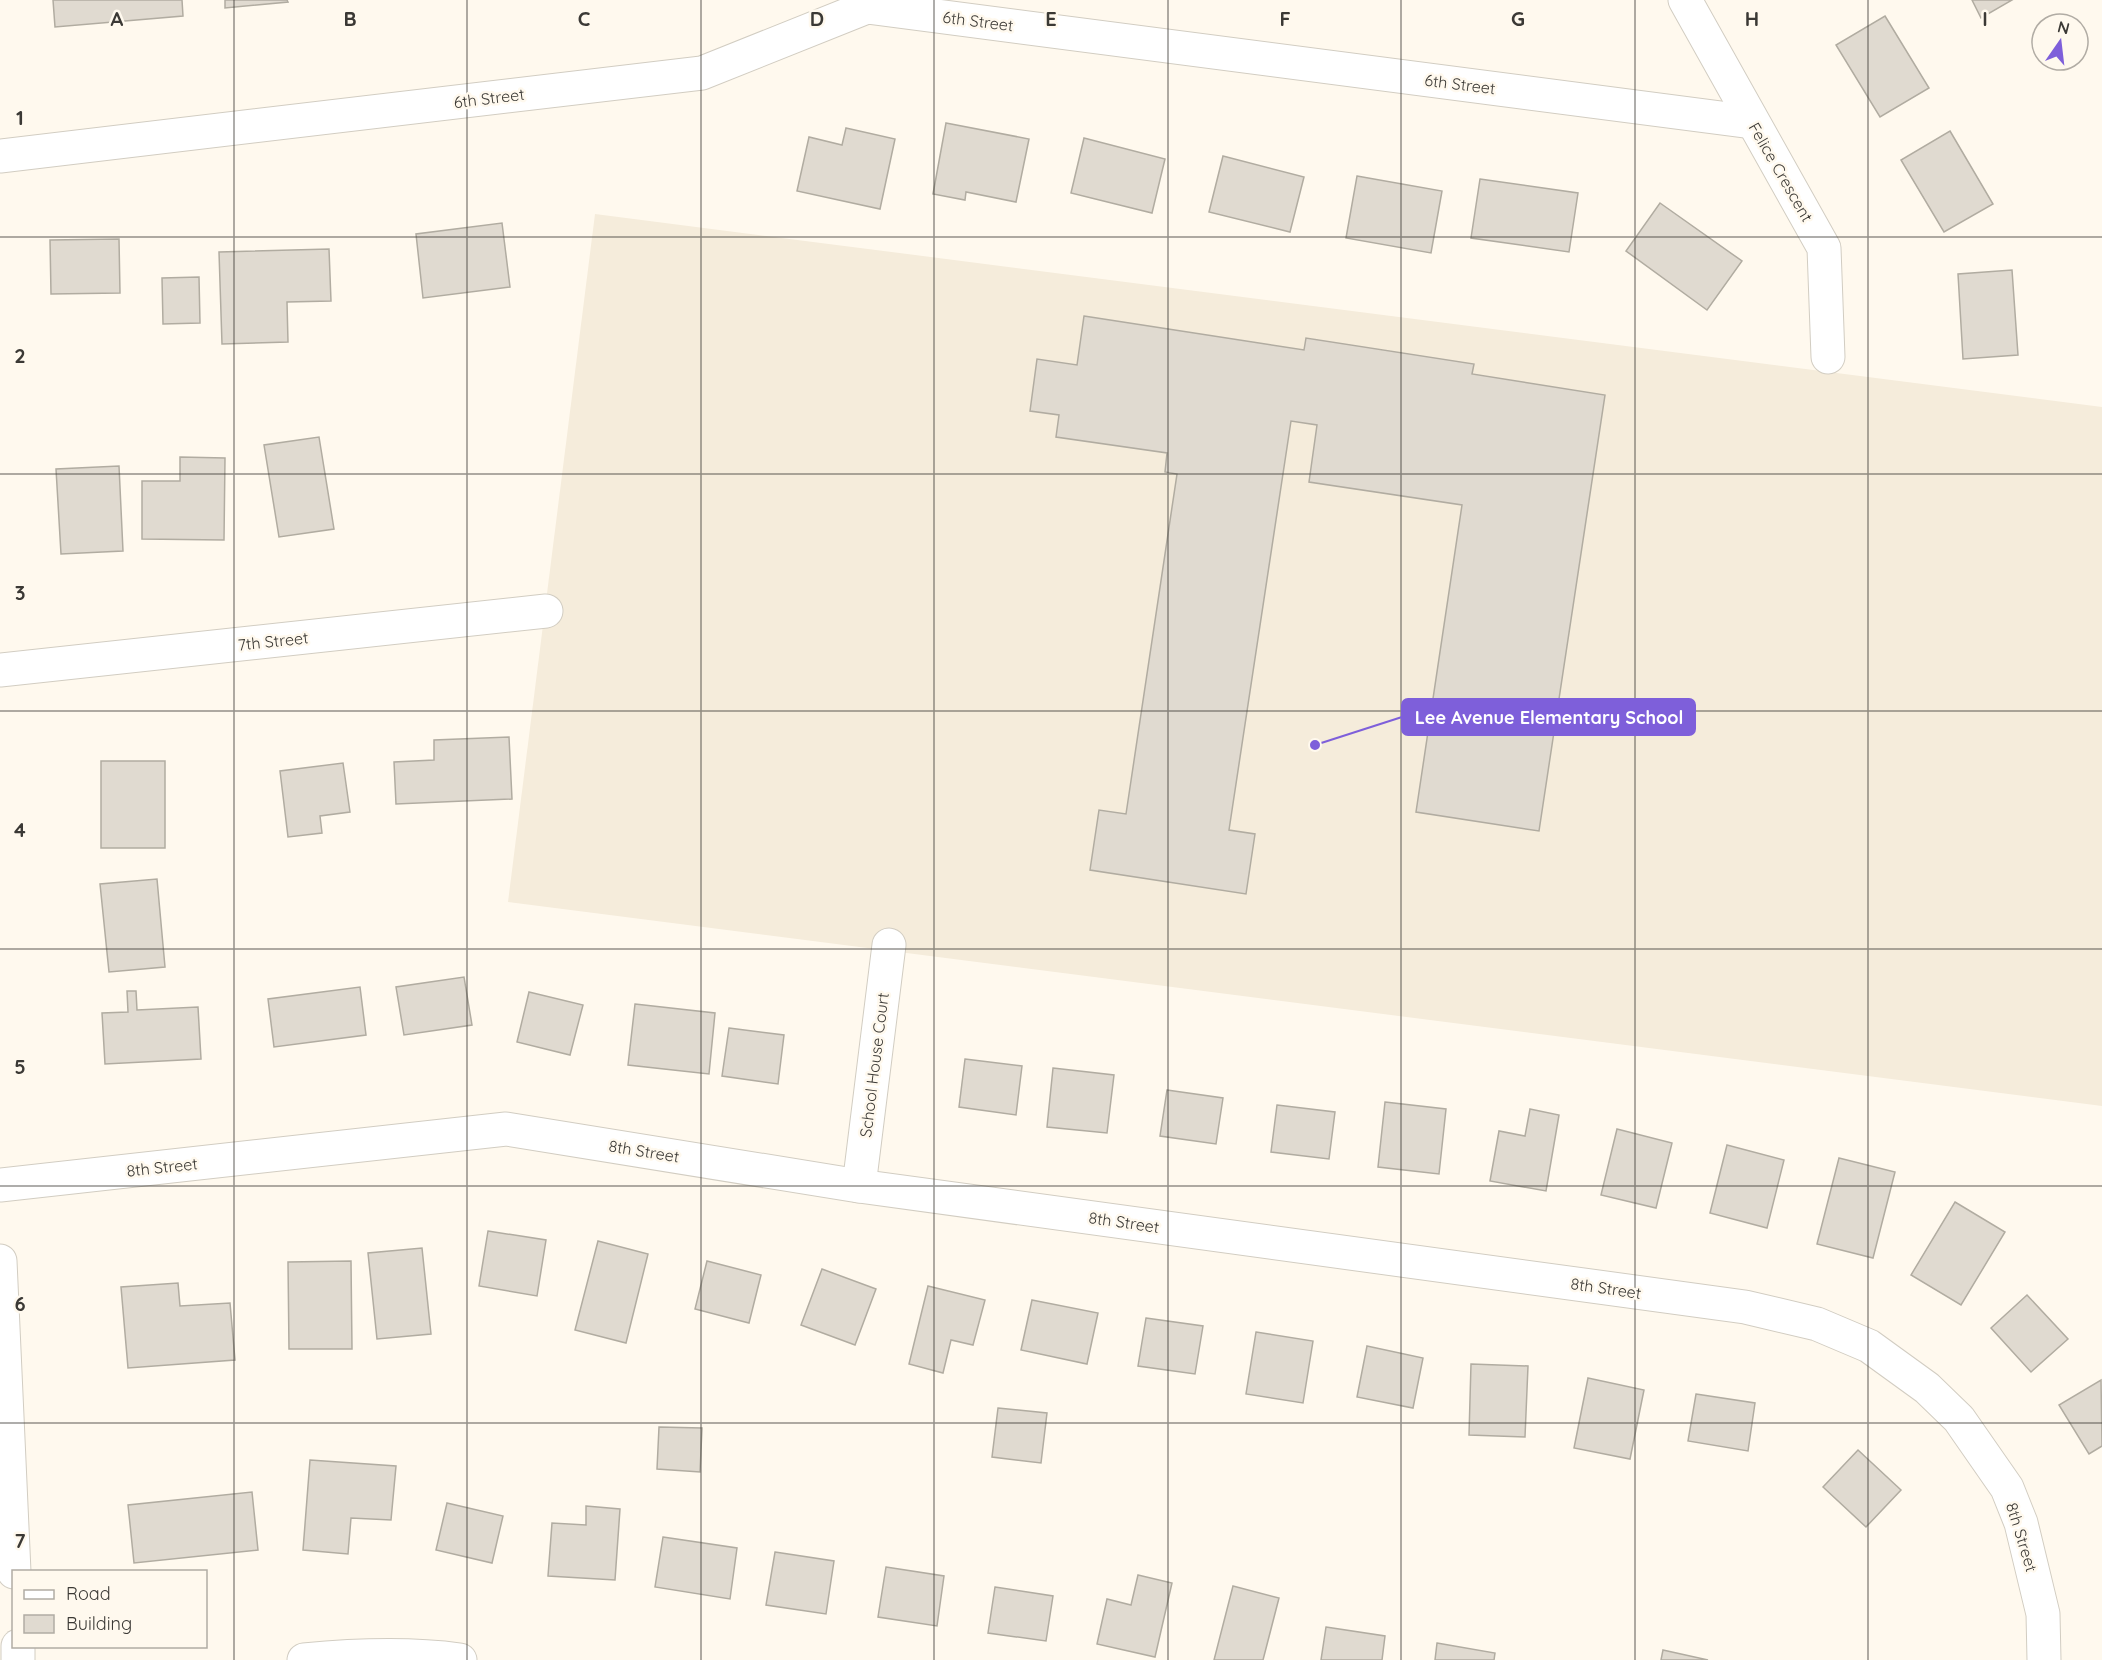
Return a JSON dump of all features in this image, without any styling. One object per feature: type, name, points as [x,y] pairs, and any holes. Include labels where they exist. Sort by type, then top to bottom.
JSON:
[{"type":"street","name":"Felice Crescent","points":[[1685,0],[1824,248],[1828,357]]},
{"type":"street","name":"6th Street","points":[[0,156],[702,73],[867,3],[1752,122]]},
{"type":"street","name":"7th Street","points":[[0,670],[546,611]]},
{"type":"street","name":"School House Court","points":[[859,1186],[889,945]]},
{"type":"street","name":"8th Street","points":[[0,1185],[506,1129],[859,1186],[1745,1307],[1817,1324],[1869,1346],[1927,1388],[1959,1419],[2007,1488],[2021,1522],[2043,1614],[2044,1660]]},
{"type":"street","points":[[0,1261],[14,1570]]},
{"type":"street","points":[[304,1660],[336,1657],[428,1656],[460,1660]]},
{"type":"shaded area","points":[[595,214],[2102,407],[2102,1106],[508,902]]},
{"type":"building","points":[[53,0],[182,0],[183,16],[55,27]]},
{"type":"building","points":[[225,0],[287,0],[288,2],[225,8]]},
{"type":"building","points":[[1972,0],[2012,0],[1981,18]]},
{"type":"building","points":[[1885,16],[1929,88],[1880,117],[1836,45]]},
{"type":"building","points":[[946,123],[1029,139],[1016,202],[966,192],[965,200],[933,194]]},
{"type":"building","points":[[846,128],[895,139],[880,209],[797,191],[809,137],[842,145]]},
{"type":"building","points":[[1950,131],[1993,204],[1944,232],[1901,160]]},
{"type":"building","points":[[1084,138],[1165,159],[1152,213],[1071,193]]},
{"type":"building","points":[[1223,156],[1304,177],[1290,232],[1209,212]]},
{"type":"building","points":[[1357,176],[1442,191],[1431,253],[1346,238]]},
{"type":"building","points":[[1480,179],[1578,193],[1569,252],[1471,238]]},
{"type":"building","points":[[1660,203],[1742,261],[1707,310],[1626,251]]},
{"type":"building","points":[[502,223],[510,287],[423,298],[416,234]]},
{"type":"building","points":[[119,239],[120,293],[51,294],[50,240]]},
{"type":"building","points":[[329,249],[331,301],[287,302],[288,342],[222,344],[219,252]]},
{"type":"building","points":[[2012,270],[2018,355],[1963,359],[1958,274]]},
{"type":"building","points":[[199,277],[200,323],[163,324],[162,278]]},
{"type":"building","points":[[1084,316],[1304,350],[1306,338],[1474,364],[1472,374],[1605,395],[1539,831],[1416,812],[1462,505],[1309,482],[1317,425],[1291,421],[1229,830],[1255,834],[1246,894],[1090,870],[1099,810],[1126,814],[1177,474],[1165,472],[1167,453],[1056,437],[1059,415],[1030,411],[1037,359],[1077,365]]},
{"type":"building","points":[[319,437],[334,529],[279,537],[264,445]]},
{"type":"building","points":[[180,457],[225,458],[224,540],[142,539],[142,481],[180,481]]},
{"type":"building","points":[[119,466],[123,551],[61,554],[56,469]]},
{"type":"building","points":[[509,737],[512,799],[396,804],[394,762],[434,760],[434,740]]},
{"type":"building","points":[[101,761],[165,761],[165,848],[101,848]]},
{"type":"building","points":[[343,763],[350,812],[320,816],[322,833],[288,837],[280,771]]},
{"type":"building","points":[[157,879],[165,967],[109,972],[100,884]]},
{"type":"building","points":[[464,977],[472,1025],[404,1035],[396,987]]},
{"type":"building","points":[[360,987],[366,1035],[274,1047],[268,999]]},
{"type":"building","points":[[127,991],[136,991],[137,1010],[198,1007],[201,1059],[105,1064],[102,1013],[128,1012]]},
{"type":"building","points":[[529,992],[583,1005],[570,1055],[517,1042]]},
{"type":"building","points":[[635,1004],[715,1013],[709,1074],[628,1065]]},
{"type":"building","points":[[729,1028],[784,1035],[778,1084],[722,1076]]},
{"type":"building","points":[[965,1059],[1022,1066],[1016,1115],[959,1107]]},
{"type":"building","points":[[1053,1068],[1114,1075],[1107,1133],[1047,1127]]},
{"type":"building","points":[[1167,1090],[1223,1098],[1216,1144],[1160,1136]]},
{"type":"building","points":[[1385,1102],[1446,1109],[1439,1174],[1378,1167]]},
{"type":"building","points":[[1277,1105],[1335,1112],[1329,1159],[1271,1152]]},
{"type":"building","points":[[1530,1109],[1559,1115],[1546,1191],[1490,1181],[1499,1131],[1525,1136]]},
{"type":"building","points":[[1617,1129],[1672,1143],[1656,1208],[1601,1195]]},
{"type":"building","points":[[1727,1145],[1784,1160],[1767,1228],[1710,1213]]},
{"type":"building","points":[[1839,1158],[1895,1172],[1873,1258],[1817,1244]]},
{"type":"building","points":[[1955,1202],[2005,1232],[1961,1305],[1911,1275]]},
{"type":"building","points":[[488,1231],[546,1240],[537,1296],[479,1286]]},
{"type":"building","points":[[598,1241],[648,1254],[626,1343],[575,1330]]},
{"type":"building","points":[[422,1248],[431,1334],[377,1339],[368,1253]]},
{"type":"building","points":[[351,1261],[352,1349],[289,1349],[288,1262]]},
{"type":"building","points":[[707,1261],[761,1275],[749,1323],[695,1309]]},
{"type":"building","points":[[822,1269],[876,1289],[855,1345],[801,1325]]},
{"type":"building","points":[[178,1283],[180,1306],[230,1303],[235,1360],[128,1368],[121,1287]]},
{"type":"building","points":[[928,1286],[985,1300],[973,1345],[951,1340],[943,1373],[909,1364]]},
{"type":"building","points":[[2027,1295],[2068,1339],[2031,1372],[1991,1328]]},
{"type":"building","points":[[1032,1300],[1098,1313],[1087,1364],[1021,1350]]},
{"type":"building","points":[[1146,1318],[1203,1326],[1195,1374],[1138,1366]]},
{"type":"building","points":[[1256,1332],[1313,1341],[1303,1403],[1246,1394]]},
{"type":"building","points":[[1367,1346],[1423,1358],[1413,1408],[1357,1397]]},
{"type":"building","points":[[1471,1364],[1528,1366],[1525,1437],[1469,1435]]},
{"type":"building","points":[[1588,1378],[1644,1390],[1630,1459],[1574,1448]]},
{"type":"building","points":[[2101,1380],[2102,1446],[2089,1454],[2059,1405]]},
{"type":"building","points":[[1696,1394],[1755,1403],[1748,1451],[1688,1441]]},
{"type":"building","points":[[998,1408],[1047,1413],[1041,1463],[992,1457]]},
{"type":"building","points":[[659,1427],[702,1428],[700,1472],[657,1469]]},
{"type":"building","points":[[1858,1450],[1901,1490],[1866,1527],[1823,1487]]},
{"type":"building","points":[[310,1460],[396,1466],[391,1520],[351,1518],[348,1554],[303,1550]]},
{"type":"building","points":[[252,1492],[258,1550],[134,1563],[128,1505]]},
{"type":"building","points":[[447,1503],[503,1516],[492,1563],[436,1550]]},
{"type":"building","points":[[586,1506],[620,1509],[615,1580],[548,1576],[552,1523],[586,1525]]},
{"type":"building","points":[[663,1537],[737,1548],[730,1599],[655,1587]]},
{"type":"building","points":[[775,1552],[834,1561],[826,1614],[766,1605]]},
{"type":"building","points":[[886,1567],[944,1576],[937,1626],[878,1617]]},
{"type":"building","points":[[1138,1575],[1172,1583],[1155,1657],[1097,1644],[1107,1599],[1131,1605]]},
{"type":"building","points":[[1233,1586],[1279,1598],[1263,1660],[1214,1660]]},
{"type":"building","points":[[995,1587],[1053,1596],[1046,1641],[988,1633]]},
{"type":"building","points":[[1326,1627],[1385,1636],[1382,1660],[1321,1660]]},
{"type":"building","points":[[1437,1643],[1495,1653],[1494,1660],[1435,1660]]},
{"type":"building","points":[[1663,1650],[1708,1660],[1661,1660]]},
{"type":"place","name":"Lee Avenue Elementary School","points":[[1315,745]]}]
